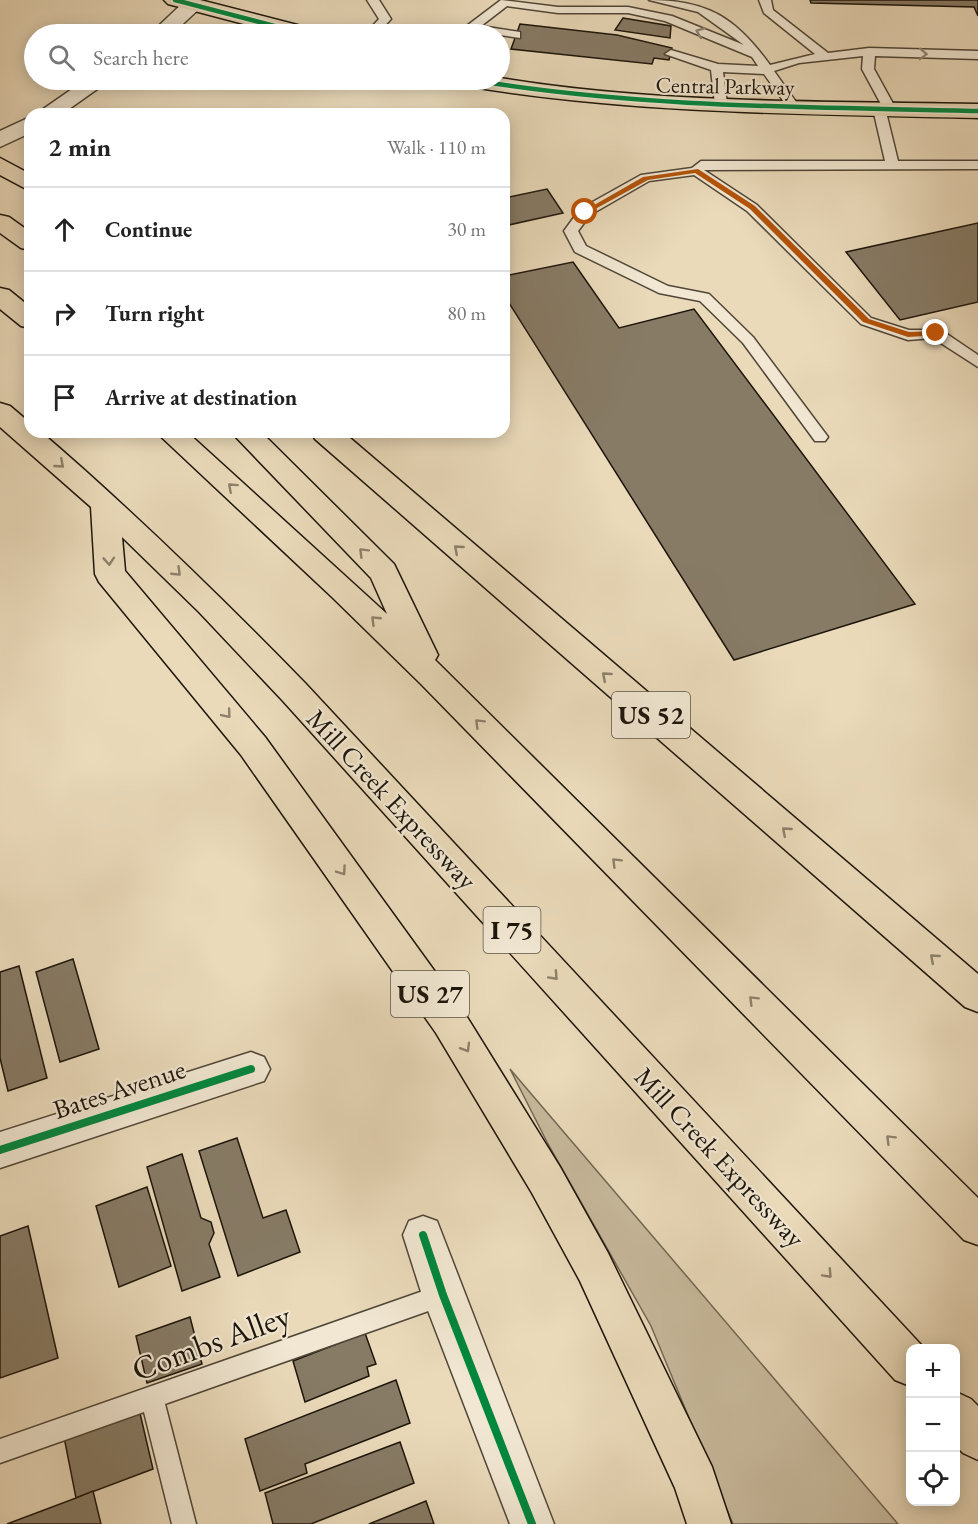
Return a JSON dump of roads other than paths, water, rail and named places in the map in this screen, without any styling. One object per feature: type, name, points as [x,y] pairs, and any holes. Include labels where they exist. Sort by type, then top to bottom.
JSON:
[{"type":"main road","points":[[183,3],[266,24]]},
{"type":"main road","name":"Central Parkway","points":[[510,86],[593,99],[721,105],[978,111]]},
{"type":"main road","points":[[0,165],[24,180]]},
{"type":"main road","points":[[0,222],[24,239]]},
{"type":"main road","points":[[0,296],[24,315]]},
{"type":"main road","name":"Mill Creek Expressway","points":[[0,412],[24,433]]},
{"type":"main road","name":"Mill Creek Expressway","points":[[30,438],[105,503],[210,604],[294,692],[906,1361]]},
{"type":"main road","points":[[177,438],[343,589],[432,676],[978,1226]]},
{"type":"main road","points":[[251,438],[383,572],[432,676]]},
{"type":"main road","name":"US 52","points":[[332,438],[978,996]]},
{"type":"main road","name":"US 27","points":[[105,503],[110,573],[253,746],[449,1022],[546,1180],[594,1267],[696,1484],[709,1524]]},
{"type":"main road","points":[[960,1418],[978,1438]]},
{"type":"street","points":[[167,24],[183,3]]},
{"type":"street","points":[[56,108],[84,90]]},
{"type":"street","points":[[0,140],[24,127]]},
{"type":"street","name":"Bates Avenue","points":[[0,1150],[251,1069]]},
{"type":"street","points":[[423,1235],[443,1295],[532,1524]]},
{"type":"lane","points":[[372,0],[380,7],[385,19],[380,24]]},
{"type":"lane","points":[[655,0],[702,9],[744,39],[793,106]]},
{"type":"lane","points":[[765,0],[768,11],[826,57]]},
{"type":"lane","points":[[478,24],[507,1],[558,10],[628,10],[668,18],[754,54]]},
{"type":"lane","points":[[510,34],[516,35]]},
{"type":"lane","points":[[869,52],[868,69],[884,109],[892,165]]},
{"type":"lane","points":[[671,54],[717,68],[765,70],[798,60],[869,52],[978,56]]},
{"type":"lane","points":[[717,68],[721,105]]},
{"type":"lane","points":[[696,171],[701,165],[978,165]]},
{"type":"lane","points":[[820,437],[748,340],[704,297],[664,290],[580,249],[571,231],[585,212],[646,178],[696,171],[752,208],[866,321],[908,335],[936,333],[978,362]]},
{"type":"lane","name":"Combs Alley","points":[[0,1451],[443,1295]]},
{"type":"lane","points":[[152,1398],[184,1524]]}]
